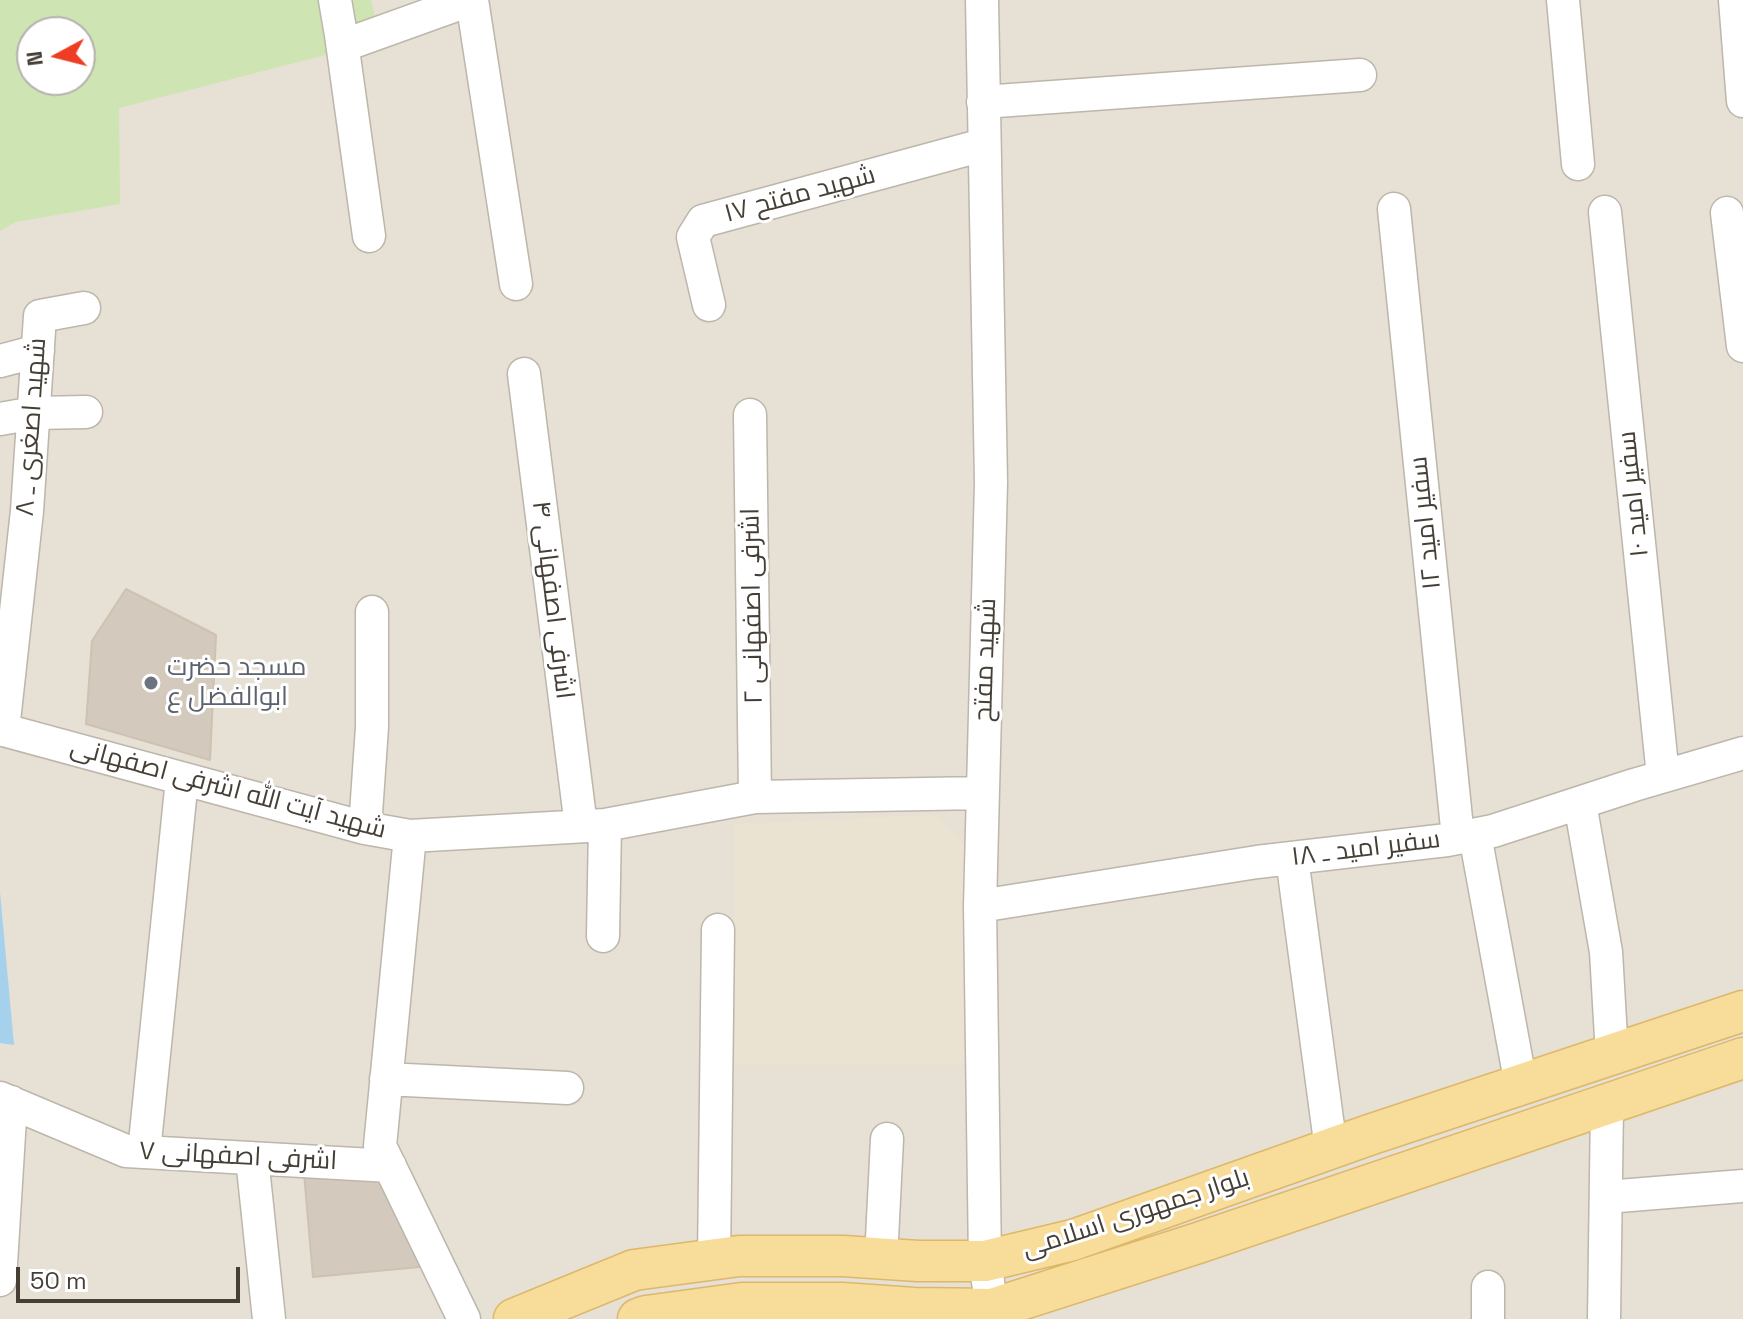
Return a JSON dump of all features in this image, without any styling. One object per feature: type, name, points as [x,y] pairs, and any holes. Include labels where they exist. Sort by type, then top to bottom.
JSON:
[{"type":"main road","name":"بلوار جمهوری اسلامی","points":[[514,1319],[634,1270],[739,1256],[985,1261],[1073,1240],[1331,1149],[1743,1011]]},
{"type":"main road","name":"بلوار جمهوری اسلامی","points":[[638,1319],[713,1313],[742,1303],[813,1303],[978,1314],[1171,1253],[1743,1058]]},
{"type":"street","points":[[335,0],[369,236]]},
{"type":"street","points":[[341,35],[353,42],[471,0],[516,284]]},
{"type":"street","name":"شهید مفتح","points":[[978,1314],[985,1261],[980,906],[991,482],[982,0]]},
{"type":"street","points":[[1563,0],[1578,164]]},
{"type":"street","points":[[1735,0],[1743,101]]},
{"type":"street","points":[[983,102],[1360,75]]},
{"type":"street","name":"شهید مفتح ۱۷","points":[[709,305],[693,237],[703,221],[983,145]]},
{"type":"street","name":"سفیر امید ۱۲","points":[[1394,209],[1466,836],[1498,960],[1521,1085]]},
{"type":"street","name":"سفیر امید ۱۰","points":[[1605,212],[1663,776]]},
{"type":"street","points":[[1727,213],[1743,346]]},
{"type":"street","name":"شهید اصغری ـ ۸","points":[[1,730],[27,511],[40,316],[84,308]]},
{"type":"street","points":[[0,361],[38,351]]},
{"type":"street","name":"اشرفی اصفهانی ۴","points":[[524,374],[593,826],[603,936]]},
{"type":"street","points":[[0,419],[34,413],[86,412]]},
{"type":"street","name":"اشرفی اصفهانی ۲","points":[[750,415],[755,797]]},
{"type":"street","points":[[365,828],[372,727],[372,612]]},
{"type":"street","name":"شهید آیت الله اشرفی اصفهانی","points":[[1,730],[365,828],[410,836],[593,826],[755,797],[982,793]]},
{"type":"street","name":"سفیر امید ـ ۱۸","points":[[980,906],[1242,864],[1493,831],[1743,753]]},
{"type":"street","points":[[144,1152],[182,779]]},
{"type":"street","points":[[1580,803],[1606,952],[1612,1055]]},
{"type":"street","points":[[410,836],[386,1079],[385,1156],[464,1319]]},
{"type":"street","points":[[1292,858],[1331,1149]]},
{"type":"street","points":[[714,1259],[718,930]]},
{"type":"street","points":[[386,1079],[567,1088]]},
{"type":"street","points":[[0,1280],[6,1100]]},
{"type":"street","name":"اشرفی اصفهانی ۷","points":[[6,1100],[126,1151],[252,1158],[385,1156]]},
{"type":"street","points":[[1604,1319],[1607,1105]]},
{"type":"street","points":[[881,1259],[887,1139]]},
{"type":"street","points":[[252,1158],[269,1319]]},
{"type":"street","points":[[1606,1197],[1743,1186]]},
{"type":"street","points":[[1488,1287],[1488,1319]]},
{"type":"shaded area","points":[[0,0],[1743,0],[1743,1319],[0,1319]]},
{"type":"shaded area","points":[[935,815],[966,847],[969,1064],[735,1064],[734,824]]},
{"type":"green space","points":[[0,0],[371,0],[380,41],[119,108],[120,204],[15,222],[0,231]]},
{"type":"water","points":[[0,892],[14,1045],[0,1043]]},
{"type":"building","name":"مسجد حضرت ابوالفضل ع","points":[[126,589],[216,635],[210,760],[86,724],[92,641]]},
{"type":"building","points":[[304,1173],[384,1174],[430,1266],[313,1277]]},
{"type":"place","name":"مسجد حضرت ابوالفضل ع","points":[[151,683]]}]
